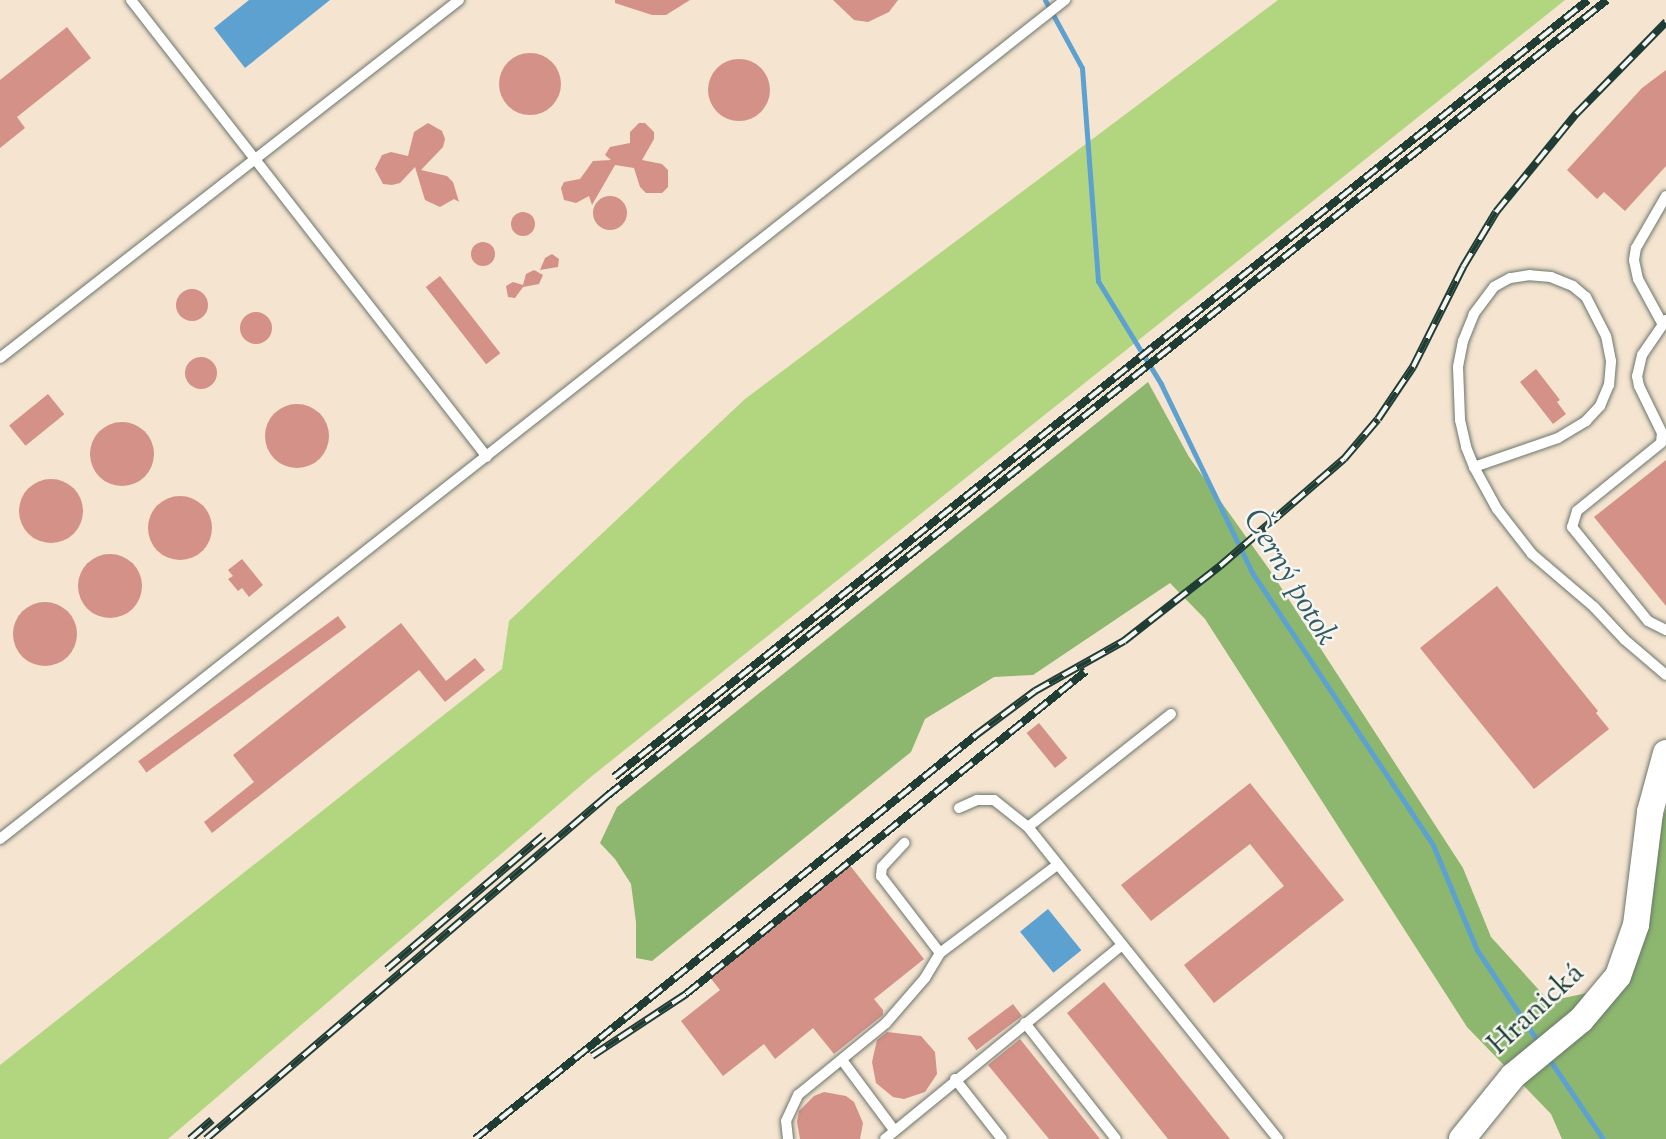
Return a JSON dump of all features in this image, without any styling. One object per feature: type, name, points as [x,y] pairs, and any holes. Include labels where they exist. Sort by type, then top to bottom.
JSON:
[{"type":"street","name":"Hranická","points":[[1462,1139],[1484,1107],[1581,1020],[1607,992],[1632,944],[1640,904],[1650,812],[1666,753]]},
{"type":"lane","points":[[131,0],[487,457]]},
{"type":"lane","points":[[0,358],[459,0]]},
{"type":"lane","points":[[0,839],[1064,1]]},
{"type":"lane","points":[[1666,196],[1636,248],[1634,260],[1638,279],[1664,322],[1642,355],[1637,376],[1639,386],[1662,433],[1661,443],[1577,510],[1572,527],[1648,621],[1666,630]]},
{"type":"lane","points":[[1474,467],[1558,438],[1586,421],[1600,406],[1609,385],[1611,361],[1606,336],[1586,297],[1573,286],[1551,277],[1530,275],[1510,278],[1494,287],[1474,314],[1463,341],[1458,367],[1460,420],[1474,467],[1497,509],[1532,554],[1594,607],[1625,640],[1666,675]]},
{"type":"lane","points":[[1028,827],[1171,714]]},
{"type":"lane","points":[[959,808],[977,800],[994,800],[1028,827],[1278,1139]]},
{"type":"lane","points":[[904,843],[882,867],[880,876],[940,953]]},
{"type":"lane","points":[[788,1139],[786,1121],[794,1101],[886,1023],[925,978],[940,953],[1057,865]]},
{"type":"lane","points":[[885,1139],[955,1079],[1121,946]]},
{"type":"lane","points":[[1025,1023],[1116,1139]]},
{"type":"lane","points":[[842,1060],[894,1130]]},
{"type":"lane","points":[[955,1079],[1002,1139]]},
{"type":"green space","points":[[1278,0],[1565,0],[592,776],[168,1139],[0,1139],[0,1065],[502,669],[509,621],[745,399]]},
{"type":"green space","points":[[1148,382],[1189,457],[1269,569],[1463,868],[1491,937],[1549,1001],[1592,992],[1623,943],[1666,808],[1666,1139],[1562,1139],[1551,1114],[1467,1027],[1205,619],[1170,583],[1033,675],[994,677],[925,719],[911,752],[652,961],[636,958],[636,922],[631,884],[615,859],[600,843],[617,807]]},
{"type":"water","points":[[249,0],[330,0],[245,68],[214,28]]},
{"type":"water","points":[[1048,909],[1081,950],[1053,973],[1020,932]]},
{"type":"building","points":[[615,0],[690,0],[666,15],[652,15],[615,3]]},
{"type":"building","points":[[833,0],[898,0],[889,12],[868,22],[854,20]]},
{"type":"building","points":[[67,27],[91,58],[17,117],[25,128],[0,148],[0,80]]},
{"type":"building","points":[[524,53],[536,53],[552,62],[559,72],[559,96],[552,106],[536,115],[524,115],[513,110],[504,101],[499,90],[499,78],[504,67],[513,58]]},
{"type":"building","points":[[733,59],[745,59],[761,68],[768,78],[768,102],[761,112],[745,121],[733,121],[722,116],[713,107],[708,96],[708,84],[713,73],[722,64]]},
{"type":"building","points":[[1666,70],[1666,166],[1625,211],[1604,192],[1597,199],[1567,170],[1642,88]]},
{"type":"building","points":[[428,123],[442,131],[445,139],[443,147],[421,170],[447,176],[453,182],[459,202],[454,199],[440,207],[425,200],[415,167],[400,183],[392,185],[383,184],[375,169],[382,155],[391,152],[408,156],[414,132]]},
{"type":"building","points":[[639,123],[645,123],[654,132],[654,139],[642,160],[662,164],[668,170],[668,187],[662,193],[646,193],[640,187],[634,168],[615,165],[592,205],[589,196],[576,203],[564,200],[561,188],[564,182],[580,179],[593,161],[611,160],[605,155],[610,147],[630,143],[630,132]]},
{"type":"building","points":[[610,196],[622,201],[627,213],[622,225],[610,230],[598,225],[593,213],[598,201]]},
{"type":"building","points":[[523,212],[532,215],[535,224],[532,233],[523,236],[514,233],[511,224],[514,215]]},
{"type":"building","points":[[483,242],[492,245],[495,254],[492,263],[483,266],[474,263],[471,254],[474,245]]},
{"type":"building","points":[[552,254],[559,259],[558,267],[540,270],[545,258]]},
{"type":"building","points":[[534,270],[543,275],[539,284],[523,287],[515,298],[508,297],[506,286],[513,282],[523,285],[526,274]]},
{"type":"building","points":[[440,276],[500,353],[486,364],[426,287]]},
{"type":"building","points":[[192,289],[203,294],[208,305],[203,316],[192,321],[181,316],[176,305],[181,294]]},
{"type":"building","points":[[256,312],[267,317],[272,328],[267,339],[256,344],[245,339],[240,328],[245,317]]},
{"type":"building","points":[[201,357],[212,362],[217,373],[212,384],[201,389],[190,384],[185,373],[190,362]]},
{"type":"building","points":[[1536,369],[1560,400],[1557,402],[1566,414],[1553,424],[1520,382]]},
{"type":"building","points":[[48,394],[64,414],[26,446],[9,425]]},
{"type":"building","points":[[297,404],[309,406],[320,413],[327,424],[327,448],[320,459],[309,466],[297,468],[285,466],[274,459],[267,448],[265,436],[267,424],[274,413],[285,406]]},
{"type":"building","points":[[116,422],[128,422],[145,431],[152,442],[152,466],[145,477],[128,486],[116,486],[104,481],[95,472],[90,460],[90,448],[95,436],[104,427]]},
{"type":"building","points":[[1666,460],[1666,606],[1594,517]]},
{"type":"building","points":[[51,479],[74,488],[83,511],[74,534],[51,543],[28,534],[19,511],[28,488]]},
{"type":"building","points":[[180,496],[203,505],[212,528],[203,551],[180,560],[157,551],[148,528],[157,505]]},
{"type":"building","points":[[110,554],[122,556],[133,563],[140,574],[140,598],[133,609],[122,616],[110,618],[98,616],[87,609],[80,598],[78,586],[80,574],[87,563],[98,556]]},
{"type":"building","points":[[242,559],[263,585],[249,597],[242,588],[238,591],[228,579],[233,576],[228,570]]},
{"type":"building","points":[[1497,586],[1598,711],[1596,713],[1609,729],[1534,789],[1420,648]]},
{"type":"building","points":[[39,602],[51,602],[68,611],[75,622],[75,646],[68,657],[51,666],[39,666],[27,661],[18,652],[13,640],[13,628],[18,616],[27,607]]},
{"type":"building","points":[[338,616],[346,627],[146,773],[138,761]]},
{"type":"building","points":[[401,623],[446,681],[475,658],[485,670],[445,702],[419,670],[212,833],[204,822],[254,782],[233,755]]},
{"type":"building","points":[[1039,723],[1067,758],[1055,768],[1027,733]]},
{"type":"building","points":[[1250,783],[1344,900],[1214,1003],[1184,965],[1284,886],[1250,844],[1151,921],[1121,885]]},
{"type":"building","points":[[848,863],[924,959],[874,999],[883,1010],[883,1015],[834,1054],[813,1028],[775,1059],[764,1044],[723,1076],[681,1021],[720,990],[709,976]]},
{"type":"building","points":[[1104,982],[1230,1139],[1168,1139],[1067,1013]]},
{"type":"building","points":[[1013,1004],[1022,1016],[977,1050],[967,1038]]},
{"type":"building","points":[[887,1032],[921,1036],[935,1052],[937,1074],[925,1092],[904,1099],[893,1097],[876,1083],[872,1062],[877,1040]]},
{"type":"building","points":[[1020,1039],[1100,1139],[1049,1139],[988,1065]]},
{"type":"building","points":[[824,1092],[846,1096],[854,1102],[863,1123],[860,1139],[800,1139],[797,1122],[799,1111],[814,1096]]},
{"type":"waterway","name":"Černý potok","points":[[1045,0],[1082,68],[1098,281],[1161,384],[1253,574],[1433,845],[1477,950],[1540,1045]]},
{"type":"waterway","name":"Černý potok","points":[[1547,1056],[1603,1139]]},
{"type":"railway","points":[[614,777],[1588,0]]},
{"type":"railway","points":[[206,1139],[607,796],[1607,0]]},
{"type":"railway","points":[[475,1139],[976,735],[1035,691],[1124,641],[1220,566],[1344,459],[1378,419],[1413,367],[1463,267],[1496,212],[1576,114],[1666,22]]},
{"type":"railway","points":[[592,1056],[686,994],[1086,671]]},
{"type":"railway","points":[[387,969],[544,835]]},
{"type":"railway","points":[[190,1139],[212,1120]]}]
